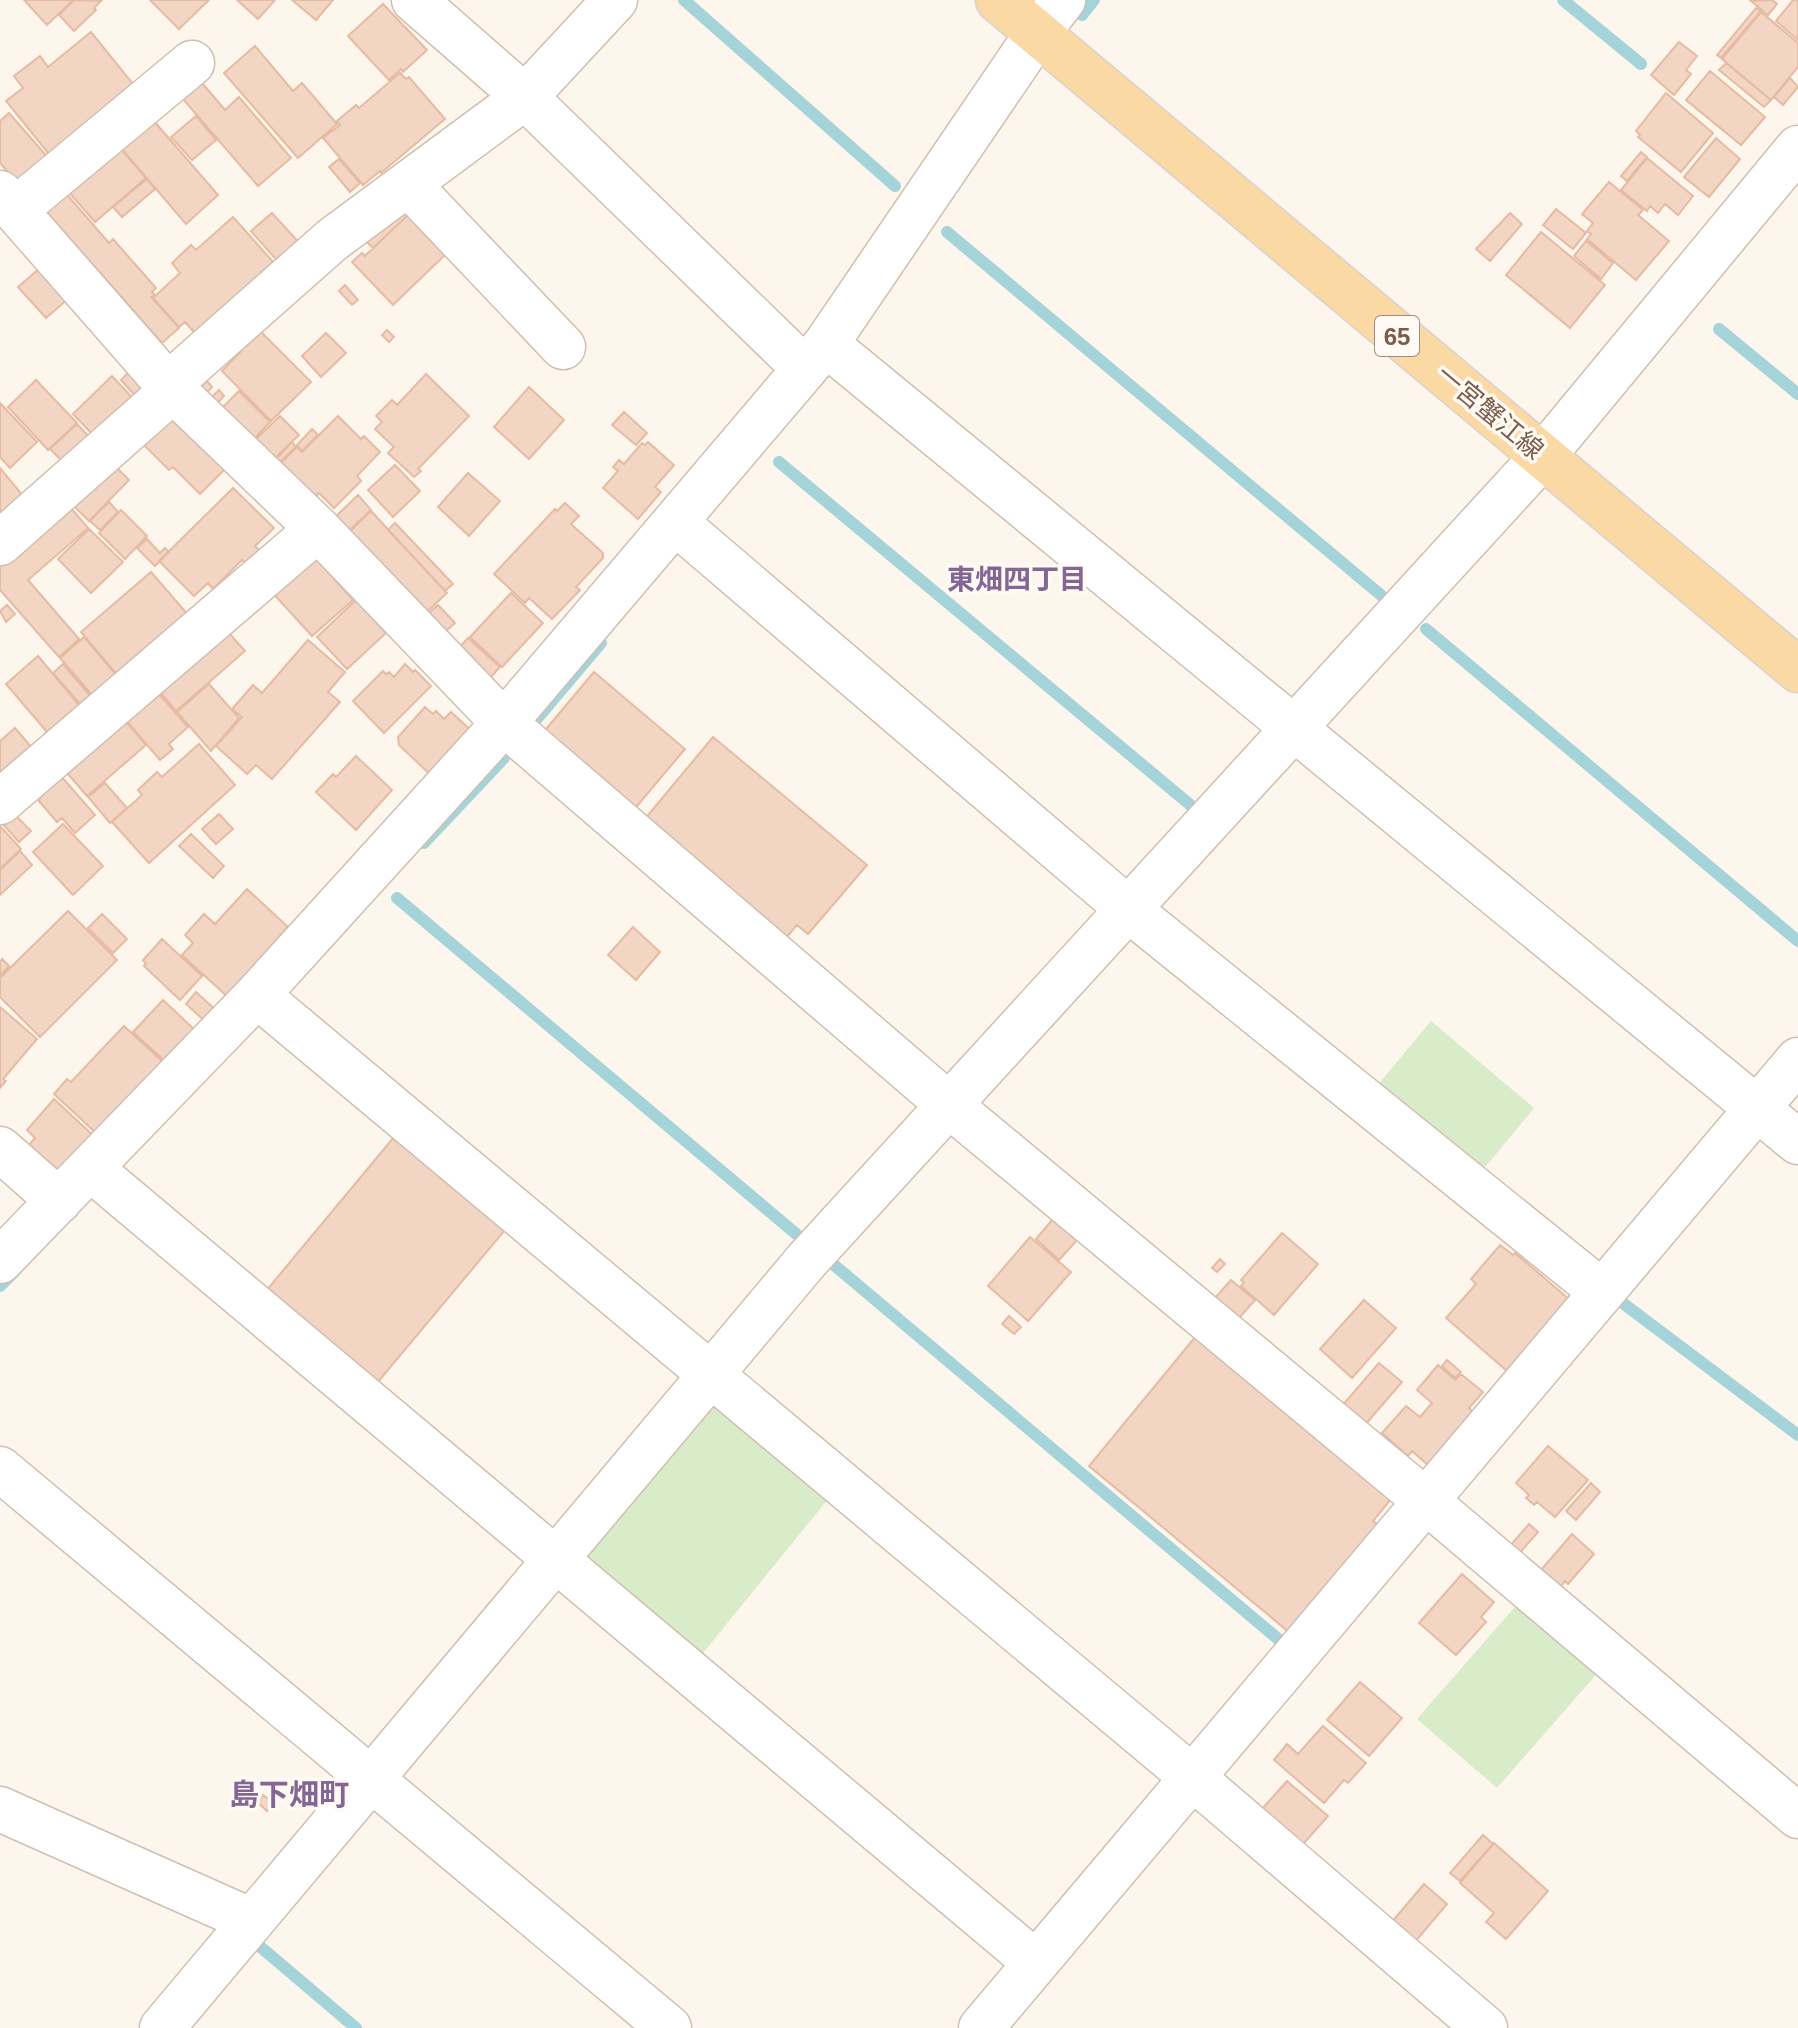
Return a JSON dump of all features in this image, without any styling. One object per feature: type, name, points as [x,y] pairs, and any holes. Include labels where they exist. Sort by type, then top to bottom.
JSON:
[{"type":"main road","name":"一宮蟹江線","points":[[998,0],[1798,670]]},
{"type":"street","points":[[414,0],[815,356],[1294,729],[1798,1142]]},
{"type":"street","points":[[0,543],[332,240],[525,97],[615,0]]},
{"type":"street","points":[[0,1261],[257,995],[504,723],[815,356],[1063,0]]},
{"type":"street","points":[[192,63],[7,201],[170,387],[318,529],[504,723],[949,1105],[1426,1501],[1798,1816]]},
{"type":"street","points":[[162,2028],[807,1260],[1543,456],[1798,148]]},
{"type":"street","points":[[408,184],[563,347]]},
{"type":"street","points":[[675,522],[1128,909],[1602,1292]]},
{"type":"street","points":[[0,802],[318,529]]},
{"type":"street","points":[[257,995],[1192,1777],[1470,2023]]},
{"type":"street","points":[[981,2028],[1798,1060]]},
{"type":"street","points":[[0,1149],[59,1201]]},
{"type":"street","points":[[91,1169],[1036,1963]]},
{"type":"street","points":[[0,1469],[669,2028]]},
{"type":"street","points":[[0,1809],[252,1921]]},
{"type":"green space","points":[[1431,1021],[1534,1108],[1476,1178],[1371,1093]]},
{"type":"green space","points":[[724,1402],[833,1493],[694,1664],[577,1551],[703,1404]]},
{"type":"green space","points":[[1520,1601],[1601,1669],[1497,1788],[1417,1719]]},
{"type":"building","points":[[24,0],[73,0],[47,25]]},
{"type":"building","points":[[74,0],[101,1],[74,31],[59,15]]},
{"type":"building","points":[[150,0],[209,0],[179,29]]},
{"type":"building","points":[[237,0],[275,0],[258,19]]},
{"type":"building","points":[[292,0],[333,0],[316,20]]},
{"type":"building","points":[[1772,0],[1777,4],[1768,15],[1751,1]]},
{"type":"building","points":[[1793,0],[1798,0],[1798,40],[1776,21]]},
{"type":"building","points":[[383,4],[427,50],[389,80],[348,36]]},
{"type":"building","points":[[1756,8],[1761,11],[1721,58],[1717,55]]},
{"type":"building","points":[[1761,12],[1798,43],[1798,67],[1771,100],[1722,59]]},
{"type":"building","points":[[91,32],[138,90],[53,159],[6,101],[23,88],[14,76],[40,56],[48,67]]},
{"type":"building","points":[[1679,42],[1697,56],[1686,70],[1691,74],[1674,95],[1651,75]]},
{"type":"building","points":[[255,46],[293,91],[302,83],[337,124],[298,158],[224,73]]},
{"type":"building","points":[[1726,63],[1771,100],[1764,107],[1719,70]]},
{"type":"building","points":[[1710,71],[1765,117],[1741,145],[1686,100]]},
{"type":"building","points":[[400,73],[406,79],[409,77],[445,119],[363,185],[323,138],[340,125],[337,121],[356,105],[359,108]]},
{"type":"building","points":[[196,76],[225,110],[239,97],[291,158],[258,186],[177,92]]},
{"type":"building","points":[[1790,78],[1798,87],[1783,105],[1774,97]]},
{"type":"building","points":[[1666,93],[1713,133],[1681,172],[1638,137],[1640,135],[1636,131]]},
{"type":"building","points":[[9,113],[50,160],[20,186],[0,163],[0,121]]},
{"type":"building","points":[[196,116],[216,140],[192,160],[171,137]]},
{"type":"building","points":[[153,120],[218,195],[186,224],[121,148]]},
{"type":"building","points":[[1716,138],[1740,159],[1709,197],[1684,177]]},
{"type":"building","points":[[119,147],[146,178],[95,222],[68,191]]},
{"type":"building","points":[[1641,152],[1647,157],[1627,181],[1621,176]]},
{"type":"building","points":[[1647,158],[1693,196],[1678,215],[1665,204],[1658,213],[1650,206],[1647,211],[1621,190]]},
{"type":"building","points":[[339,159],[360,183],[350,192],[329,167]]},
{"type":"building","points":[[147,179],[155,189],[122,217],[113,207]]},
{"type":"building","points":[[1609,182],[1643,210],[1638,215],[1669,241],[1636,280],[1587,239],[1591,234],[1587,231],[1593,223],[1582,214]]},
{"type":"building","points":[[63,190],[109,243],[113,239],[156,288],[152,292],[155,295],[151,297],[179,328],[162,343],[43,208]]},
{"type":"building","points":[[403,206],[410,213],[373,248],[363,238]]},
{"type":"building","points":[[1556,209],[1586,233],[1573,249],[1543,225]]},
{"type":"building","points":[[411,212],[448,252],[393,305],[352,262],[362,253],[365,256]]},
{"type":"building","points":[[272,213],[302,246],[281,265],[251,231]]},
{"type":"building","points":[[1510,213],[1522,224],[1490,261],[1476,249]]},
{"type":"building","points":[[233,217],[274,263],[195,333],[185,322],[179,327],[153,298],[180,273],[172,263],[191,245],[196,250]]},
{"type":"building","points":[[1541,232],[1605,285],[1570,328],[1506,275]]},
{"type":"building","points":[[1586,241],[1613,263],[1601,279],[1574,256]]},
{"type":"building","points":[[40,268],[68,299],[46,318],[18,287]]},
{"type":"building","points":[[345,285],[358,300],[352,305],[339,291]]},
{"type":"building","points":[[387,330],[394,337],[389,342],[382,335]]},
{"type":"building","points":[[260,331],[311,382],[271,421],[222,371]]},
{"type":"building","points":[[326,333],[346,353],[321,377],[302,356]]},
{"type":"building","points":[[132,369],[150,387],[138,399],[121,380]]},
{"type":"building","points":[[426,374],[469,416],[414,477],[388,453],[394,447],[375,429],[382,422],[376,416],[392,400],[397,405]]},
{"type":"building","points":[[112,376],[140,406],[101,443],[73,414]]},
{"type":"building","points":[[36,380],[77,423],[48,450],[8,407]]},
{"type":"building","points":[[207,381],[212,387],[205,395],[199,388]]},
{"type":"building","points":[[529,387],[564,420],[529,459],[494,427]]},
{"type":"building","points":[[219,390],[224,396],[215,406],[209,400]]},
{"type":"building","points":[[239,391],[270,422],[249,444],[217,413]]},
{"type":"building","points":[[0,403],[37,442],[10,468],[0,457]]},
{"type":"building","points":[[171,404],[230,464],[200,494],[173,467],[169,470],[137,438]]},
{"type":"building","points":[[624,412],[647,433],[636,445],[612,425]]},
{"type":"building","points":[[280,416],[299,435],[271,462],[252,443]]},
{"type":"building","points":[[338,416],[361,439],[364,436],[380,452],[357,476],[361,481],[334,508],[319,493],[313,499],[282,468],[285,466],[281,463],[297,447],[302,452]]},
{"type":"building","points":[[77,424],[92,440],[66,465],[50,449]]},
{"type":"building","points":[[312,429],[318,435],[302,451],[297,445]]},
{"type":"building","points":[[292,442],[296,447],[279,463],[275,460]]},
{"type":"building","points":[[648,442],[674,465],[655,487],[661,492],[638,519],[603,488],[618,471],[613,467],[619,460],[624,464],[642,443],[645,445]]},
{"type":"building","points":[[108,459],[129,480],[89,521],[67,499]]},
{"type":"building","points":[[395,465],[420,491],[393,517],[368,490]]},
{"type":"building","points":[[0,468],[29,503],[0,527]]},
{"type":"building","points":[[468,473],[500,501],[469,536],[438,507]]},
{"type":"building","points":[[233,488],[274,528],[255,546],[262,553],[249,567],[242,560],[213,589],[208,583],[194,596],[159,561]]},
{"type":"building","points":[[358,495],[371,510],[343,536],[330,522]]},
{"type":"building","points":[[65,501],[88,528],[28,580],[79,639],[59,657],[0,590],[0,562]]},
{"type":"building","points":[[109,502],[118,512],[100,530],[90,521]]},
{"type":"building","points":[[565,503],[579,516],[571,524],[603,553],[603,558],[576,587],[580,590],[552,619],[529,598],[525,603],[494,574],[555,509],[557,511]]},
{"type":"building","points":[[121,510],[147,536],[125,559],[99,533]]},
{"type":"building","points":[[371,511],[447,593],[419,619],[344,537]]},
{"type":"building","points":[[395,523],[453,584],[445,591],[388,530]]},
{"type":"building","points":[[89,529],[123,562],[91,593],[58,559]]},
{"type":"building","points":[[147,539],[160,553],[165,548],[169,552],[155,566],[137,548]]},
{"type":"building","points":[[311,553],[353,600],[312,636],[270,590]]},
{"type":"building","points":[[151,572],[189,616],[119,677],[81,632]]},
{"type":"building","points":[[511,593],[543,623],[502,667],[470,637]]},
{"type":"building","points":[[356,600],[386,633],[347,669],[317,637]]},
{"type":"building","points":[[7,605],[15,614],[6,622],[0,611]]},
{"type":"building","points":[[438,605],[455,623],[438,638],[421,620]]},
{"type":"building","points":[[220,623],[245,651],[176,711],[154,685]]},
{"type":"building","points":[[84,637],[122,682],[99,703],[60,658]]},
{"type":"building","points":[[468,638],[500,667],[490,678],[458,649]]},
{"type":"building","points":[[308,640],[345,672],[328,692],[340,702],[272,779],[256,765],[247,774],[216,746],[242,717],[232,709],[253,685],[262,693]]},
{"type":"building","points":[[38,656],[79,705],[47,732],[6,684]]},
{"type":"building","points":[[63,664],[97,704],[87,712],[53,673]]},
{"type":"building","points":[[405,664],[431,686],[384,733],[353,701],[383,671],[394,677]]},
{"type":"building","points":[[594,672],[685,749],[632,812],[541,735]]},
{"type":"building","points":[[209,684],[239,718],[211,751],[177,712]]},
{"type":"building","points":[[151,685],[188,727],[169,744],[173,749],[160,760],[119,712]]},
{"type":"building","points":[[425,707],[433,714],[436,711],[444,719],[451,712],[475,734],[434,778],[399,745],[398,737]]},
{"type":"building","points":[[121,716],[146,745],[87,796],[62,767]]},
{"type":"building","points":[[15,728],[38,755],[7,781],[0,773],[0,741]]},
{"type":"building","points":[[713,737],[867,865],[808,934],[797,925],[785,939],[644,820]]},
{"type":"building","points":[[199,744],[235,785],[149,863],[112,822],[142,795],[138,790],[157,772],[162,777]]},
{"type":"building","points":[[356,756],[392,790],[356,830],[316,792]]},
{"type":"building","points":[[60,775],[95,815],[75,833],[62,818],[57,822],[38,800],[42,796],[40,792]]},
{"type":"building","points":[[105,783],[127,808],[110,823],[88,797]]},
{"type":"building","points":[[13,813],[31,831],[19,842],[2,823]]},
{"type":"building","points":[[219,814],[233,829],[216,844],[202,829]]},
{"type":"building","points":[[63,824],[103,866],[73,895],[33,852]]},
{"type":"building","points":[[0,826],[21,849],[0,869]]},
{"type":"building","points":[[191,834],[224,866],[213,878],[179,846]]},
{"type":"building","points":[[20,851],[32,865],[0,895],[0,870]]},
{"type":"building","points":[[247,889],[288,927],[254,965],[258,969],[230,999],[182,955],[193,943],[185,935],[204,914],[215,924]]},
{"type":"building","points":[[68,911],[117,960],[40,1037],[0,997],[0,978]]},
{"type":"building","points":[[102,914],[127,939],[113,953],[88,928]]},
{"type":"building","points":[[633,927],[660,952],[636,980],[608,955]]},
{"type":"building","points":[[162,939],[202,976],[180,1000],[144,966],[143,960]]},
{"type":"building","points":[[2,959],[9,966],[0,976],[0,962]]},
{"type":"building","points":[[196,992],[218,1012],[208,1024],[186,1004]]},
{"type":"building","points":[[163,1000],[198,1033],[169,1065],[133,1032]]},
{"type":"building","points":[[0,1007],[37,1039],[3,1079],[6,1081],[0,1088]]},
{"type":"building","points":[[124,1026],[163,1062],[95,1132],[54,1094],[67,1079],[71,1082]]},
{"type":"building","points":[[54,1099],[97,1139],[52,1177],[28,1146],[35,1138],[27,1130]]},
{"type":"building","points":[[399,1131],[510,1224],[372,1389],[261,1297]]},
{"type":"building","points":[[1053,1219],[1077,1240],[1059,1260],[1036,1239]]},
{"type":"building","points":[[1282,1233],[1318,1264],[1274,1315],[1241,1286],[1244,1282],[1241,1280]]},
{"type":"building","points":[[1030,1237],[1071,1272],[1028,1321],[988,1286]]},
{"type":"building","points":[[1500,1245],[1513,1255],[1515,1253],[1569,1299],[1507,1371],[1446,1318],[1476,1284],[1471,1279]]},
{"type":"building","points":[[1220,1259],[1225,1264],[1217,1272],[1212,1268]]},
{"type":"building","points":[[1231,1280],[1255,1300],[1239,1318],[1215,1298]]},
{"type":"building","points":[[1364,1300],[1396,1328],[1352,1378],[1320,1349]]},
{"type":"building","points":[[1009,1316],[1021,1327],[1014,1334],[1002,1324]]},
{"type":"building","points":[[1196,1336],[1391,1499],[1373,1521],[1379,1526],[1290,1633],[1089,1466]]},
{"type":"building","points":[[1447,1360],[1461,1372],[1455,1378],[1442,1366]]},
{"type":"building","points":[[1379,1363],[1402,1382],[1364,1426],[1342,1406]]},
{"type":"building","points":[[1438,1365],[1455,1380],[1461,1374],[1483,1392],[1469,1408],[1474,1413],[1429,1466],[1412,1451],[1408,1456],[1382,1433],[1406,1406],[1420,1417],[1432,1403],[1417,1390]]},
{"type":"building","points":[[1548,1446],[1588,1480],[1555,1517],[1537,1502],[1534,1505],[1526,1498],[1529,1495],[1516,1483]]},
{"type":"building","points":[[1591,1483],[1600,1492],[1576,1520],[1566,1511]]},
{"type":"building","points":[[1529,1524],[1538,1532],[1518,1555],[1509,1547]]},
{"type":"building","points":[[1572,1534],[1594,1554],[1568,1584],[1565,1581],[1560,1587],[1541,1570]]},
{"type":"building","points":[[1462,1574],[1494,1602],[1481,1617],[1486,1622],[1456,1655],[1419,1623]]},
{"type":"building","points":[[1360,1682],[1402,1718],[1369,1756],[1327,1720]]},
{"type":"building","points":[[1323,1726],[1366,1763],[1348,1783],[1344,1780],[1324,1803],[1274,1760],[1287,1744],[1298,1754]]},
{"type":"building","points":[[1287,1781],[1328,1816],[1297,1851],[1261,1810]]},
{"type":"building","points":[[263,1795],[274,1803],[267,1811],[257,1802]]},
{"type":"building","points":[[1483,1835],[1493,1844],[1460,1881],[1450,1873]]},
{"type":"building","points":[[1494,1843],[1548,1891],[1506,1939],[1486,1922],[1494,1913],[1460,1883]]},
{"type":"building","points":[[1424,1884],[1447,1904],[1414,1943],[1391,1923]]},
{"type":"waterway","points":[[684,0],[895,186]]},
{"type":"waterway","points":[[1082,15],[1094,0]]},
{"type":"waterway","points":[[1563,0],[1641,64]]},
{"type":"waterway","points":[[947,232],[1382,596]]},
{"type":"waterway","points":[[1719,329],[1798,394]]},
{"type":"waterway","points":[[779,462],[1194,808]]},
{"type":"waterway","points":[[1426,629],[1798,941]]},
{"type":"waterway","points":[[530,727],[601,643]]},
{"type":"waterway","points":[[424,843],[504,758]]},
{"type":"waterway","points":[[397,898],[801,1238]]},
{"type":"waterway","points":[[827,1259],[1284,1644]]},
{"type":"waterway","points":[[0,1286],[15,1271]]},
{"type":"waterway","points":[[1616,1298],[1798,1435]]},
{"type":"waterway","points":[[256,1943],[356,2028]]},
{"type":"district","name":"東畑四丁目","points":[[1017,579]]},
{"type":"district","name":"島下畑町","points":[[289,1794]]}]
